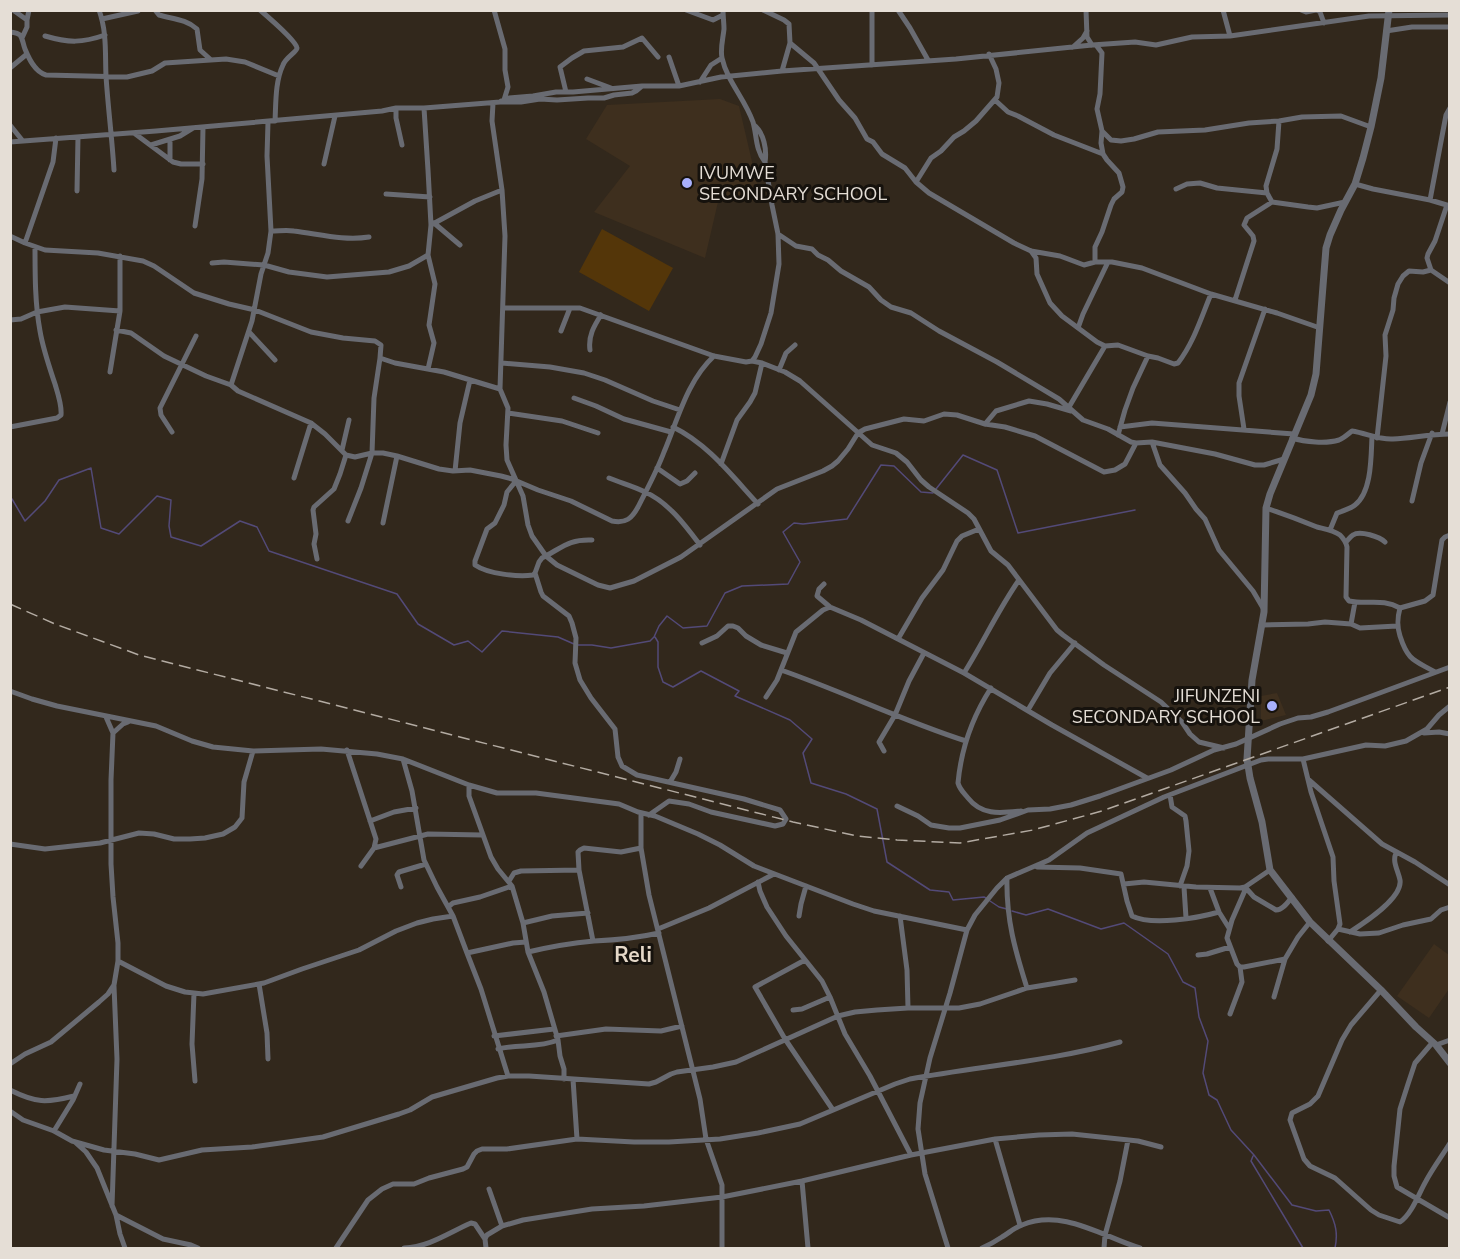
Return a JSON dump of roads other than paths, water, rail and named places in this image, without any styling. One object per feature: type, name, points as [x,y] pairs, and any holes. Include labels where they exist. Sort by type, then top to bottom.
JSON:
[{"type":"street","points":[[13,10],[27,20]]},
{"type":"street","points":[[22,38],[27,27],[29,10]]},
{"type":"street","points":[[99,10],[105,35],[114,170]]},
{"type":"street","points":[[156,10],[159,15],[182,20],[195,27],[200,51],[210,59]]},
{"type":"street","points":[[260,10],[296,44],[297,48],[295,53],[286,58],[279,76],[275,121]]},
{"type":"street","points":[[494,10],[505,49],[504,70],[508,87],[492,121],[502,189],[505,244],[500,389],[507,403],[508,413],[506,454],[523,496],[530,531],[546,556],[557,565],[598,585],[614,588],[634,581],[700,545],[777,489],[832,466],[848,449],[858,433],[904,419],[924,421],[944,414],[957,415],[985,424],[1005,427],[1035,436],[1104,472],[1115,471],[1125,464],[1136,443]]},
{"type":"street","points":[[686,10],[713,20],[723,13]]},
{"type":"street","points":[[763,10],[787,22],[789,27],[790,43],[782,71]]},
{"type":"street","points":[[872,10],[872,65]]},
{"type":"street","points":[[898,10],[928,60]]},
{"type":"street","points":[[1086,10],[1088,37],[1102,53],[1097,109],[1102,131],[1103,154],[1119,173],[1123,187],[1122,192],[1114,198],[1095,247],[1095,262]]},
{"type":"street","points":[[1223,10],[1230,36]]},
{"type":"street","points":[[1300,10],[1306,12],[1317,10],[1324,23]]},
{"type":"street","points":[[102,19],[138,11]]},
{"type":"street","points":[[723,13],[722,58],[729,77],[754,125],[759,152],[765,162],[778,234],[779,264],[775,295],[761,344],[752,361]]},
{"type":"street","points":[[499,102],[555,92],[642,86],[679,87],[729,77],[782,71],[1135,42],[1156,45],[1192,37],[1230,36],[1388,14],[1449,15]]},
{"type":"street","points":[[1388,14],[1381,78],[1363,158],[1326,248],[1314,385],[1266,508],[1264,609],[1252,680],[1248,765],[1262,822],[1270,870],[1310,922],[1434,1043],[1449,1063]]},
{"type":"street","points":[[1386,31],[1412,27],[1449,27]]},
{"type":"street","points":[[1072,48],[1083,38],[1087,30]]},
{"type":"street","points":[[10,32],[22,38],[27,54],[42,74],[133,76],[152,71],[165,63],[210,59],[239,60],[279,76]]},
{"type":"street","points":[[45,36],[79,42],[105,35]]},
{"type":"street","points":[[566,92],[560,68],[584,51],[623,47],[642,38],[658,57]]},
{"type":"street","points":[[790,43],[818,68],[839,100],[855,118],[867,139],[873,142],[882,154],[905,168],[929,193],[954,206],[977,222],[1031,251],[1060,256],[1085,265],[1095,262],[1119,262],[1142,268],[1211,294],[1320,328]]},
{"type":"street","points":[[10,68],[27,54]]},
{"type":"street","points":[[916,182],[931,158],[976,121],[998,95],[999,83],[996,69],[989,54]]},
{"type":"street","points":[[669,57],[679,87]]},
{"type":"street","points":[[700,82],[711,65],[722,58]]},
{"type":"street","points":[[736,89],[744,76]]},
{"type":"street","points":[[587,79],[612,88]]},
{"type":"street","points":[[10,142],[268,122],[396,108],[521,102],[540,99],[604,98],[636,92],[642,86]]},
{"type":"street","points":[[995,100],[1008,112],[1054,135],[1103,154]]},
{"type":"street","points":[[396,108],[402,145]]},
{"type":"street","points":[[424,108],[432,224],[428,255],[435,289],[429,325],[434,343],[428,369]]},
{"type":"street","points":[[1430,200],[1449,108]]},
{"type":"street","points":[[324,164],[335,116]]},
{"type":"street","points":[[1102,131],[1114,141],[1143,137],[1158,132],[1205,129],[1302,117],[1341,116],[1371,127]]},
{"type":"street","points":[[1272,201],[1267,193],[1267,183],[1277,149],[1279,121]]},
{"type":"street","points":[[231,385],[249,332],[261,274],[268,253],[271,231],[267,156],[268,122]]},
{"type":"street","points":[[10,125],[22,140]]},
{"type":"street","points":[[195,226],[202,184],[203,127]]},
{"type":"street","points":[[151,145],[194,128]]},
{"type":"street","points":[[134,133],[170,160],[181,164],[203,164]]},
{"type":"street","points":[[77,191],[78,137]]},
{"type":"street","points":[[25,243],[53,162],[56,138]]},
{"type":"street","points":[[170,139],[170,160]]},
{"type":"street","points":[[1176,189],[1187,184],[1200,183],[1216,188],[1267,193]]},
{"type":"street","points":[[1354,184],[1448,206],[1435,242],[1427,255],[1431,270],[1449,283]]},
{"type":"street","points":[[432,224],[502,189]]},
{"type":"street","points":[[386,194],[430,197]]},
{"type":"street","points":[[1235,300],[1255,240],[1243,223],[1247,218],[1272,201],[1317,208],[1345,202]]},
{"type":"street","points":[[432,224],[460,245]]},
{"type":"street","points":[[271,231],[350,238],[369,237]]},
{"type":"street","points":[[778,234],[796,246],[812,249],[869,287],[891,307],[911,313],[1059,399],[1083,420],[1100,425],[1136,443],[1152,442],[1215,454],[1255,465],[1264,465],[1284,459]]},
{"type":"street","points":[[10,236],[35,248],[137,259],[149,263],[194,293],[255,310],[311,333],[379,343],[381,350],[374,398],[372,453],[348,521]]},
{"type":"street","points":[[10,427],[61,416],[60,403],[37,312],[35,248]]},
{"type":"street","points":[[1031,251],[1036,258],[1037,274],[1050,303],[1062,316],[1105,346],[1118,345],[1174,363],[1178,363],[1186,352],[1211,294]]},
{"type":"street","points":[[212,263],[264,265],[289,272],[335,277],[394,271],[428,255]]},
{"type":"street","points":[[110,372],[120,311],[120,256]]},
{"type":"street","points":[[1078,328],[1108,262]]},
{"type":"street","points":[[1330,530],[1337,513],[1355,505],[1369,479],[1386,356],[1385,335],[1398,284],[1409,271],[1431,270]]},
{"type":"street","points":[[10,320],[21,319],[37,312],[73,307],[120,311]]},
{"type":"street","points":[[503,308],[586,309],[714,356],[762,363],[800,381],[874,447],[889,450],[903,459],[929,487],[968,513],[974,519],[992,552],[1008,565],[1057,630],[1117,674],[1161,702],[1199,742],[1224,748]]},
{"type":"street","points":[[561,331],[570,308]]},
{"type":"street","points":[[1244,429],[1239,383],[1265,309]]},
{"type":"street","points":[[590,350],[592,329],[601,315]]},
{"type":"street","points":[[116,330],[135,335],[155,350],[181,364],[311,423],[344,453],[361,456],[383,453],[432,467],[479,472],[516,481],[618,522],[625,522],[634,515],[657,468],[680,410],[700,372],[714,356]]},
{"type":"street","points":[[249,332],[275,360]]},
{"type":"street","points":[[172,432],[161,415],[160,408],[196,336]]},
{"type":"street","points":[[779,370],[786,353],[795,345]]},
{"type":"street","points":[[1069,407],[1105,346]]},
{"type":"street","points":[[1118,435],[1133,388],[1148,356]]},
{"type":"street","points":[[380,358],[500,389]]},
{"type":"street","points":[[502,363],[550,367],[584,373],[680,410]]},
{"type":"street","points":[[721,464],[737,420],[755,393],[762,363]]},
{"type":"street","points":[[455,471],[460,423],[470,380]]},
{"type":"street","points":[[574,398],[624,420],[672,430],[692,437],[758,504]]},
{"type":"street","points":[[985,424],[996,411],[1029,401],[1074,413]]},
{"type":"street","points":[[1442,434],[1449,402]]},
{"type":"street","points":[[508,413],[562,421],[598,433]]},
{"type":"street","points":[[317,559],[313,510],[334,489],[340,474],[349,420]]},
{"type":"street","points":[[294,478],[311,423]]},
{"type":"street","points":[[1120,427],[1152,423],[1213,429],[1244,429],[1293,436],[1309,442],[1336,441],[1352,431],[1392,439],[1449,434]]},
{"type":"street","points":[[1412,501],[1421,463],[1432,434]]},
{"type":"street","points":[[1152,442],[1160,465],[1185,492],[1205,519],[1216,546],[1253,591],[1264,609]]},
{"type":"street","points":[[383,523],[397,456]]},
{"type":"street","points":[[657,468],[680,484],[695,473]]},
{"type":"street","points":[[609,478],[646,492],[662,503],[678,517],[700,545]]},
{"type":"street","points":[[516,481],[507,492],[504,505],[495,523],[487,530],[474,563],[480,568],[499,573],[529,575],[536,573]]},
{"type":"street","points":[[1266,508],[1330,530],[1346,542]]},
{"type":"street","points":[[898,639],[922,598],[943,570],[957,541],[979,529]]},
{"type":"street","points":[[1385,543],[1378,537],[1357,533],[1351,535],[1346,542],[1346,598],[1349,602],[1386,602],[1400,608],[1421,603],[1433,595],[1442,540],[1449,535]]},
{"type":"street","points":[[592,540],[572,542],[546,556],[540,560],[536,573],[543,596],[568,616],[575,631],[575,663],[580,680],[615,729],[618,757],[622,766],[637,775],[780,810],[786,819],[780,826],[775,826],[669,801],[649,815]]},
{"type":"street","points":[[964,673],[1019,580]]},
{"type":"street","points":[[824,584],[817,596],[830,607],[861,620],[992,688],[1052,725],[1148,778]]},
{"type":"street","points":[[1351,624],[1355,602]]},
{"type":"street","points":[[766,698],[782,670],[796,632],[830,607]]},
{"type":"street","points":[[1400,608],[1397,626],[1406,652],[1416,662],[1436,672]]},
{"type":"street","points":[[1262,625],[1325,622],[1351,624],[1360,628],[1397,626]]},
{"type":"street","points":[[702,643],[717,636],[728,626],[733,626],[761,645],[787,653]]},
{"type":"street","points":[[1028,710],[1050,673],[1075,643]]},
{"type":"street","points":[[884,751],[879,742],[895,715],[924,653]]},
{"type":"street","points":[[992,688],[978,711],[966,741],[958,783],[959,788],[972,803],[987,812],[1006,813],[1086,801],[1178,767],[1280,724],[1328,712],[1449,667]]},
{"type":"street","points":[[782,670],[935,731],[966,741]]},
{"type":"street","points":[[10,691],[32,699],[106,717],[156,726],[213,747],[253,751],[347,750],[377,754],[403,759],[469,785],[497,793],[536,793],[613,803],[679,826],[720,845],[754,866],[874,911],[967,930]]},
{"type":"street","points":[[1036,867],[1087,833],[1170,795],[1268,759],[1303,759],[1366,745],[1383,746],[1412,739],[1422,733],[1449,706]]},
{"type":"street","points":[[106,717],[113,733],[111,780],[113,897],[118,944],[114,985],[117,1059],[112,1206]]},
{"type":"street","points":[[113,733],[129,721]]},
{"type":"street","points":[[1422,733],[1449,734]]},
{"type":"street","points":[[347,750],[376,839],[374,848],[361,866]]},
{"type":"street","points":[[10,844],[45,849],[86,845],[144,833],[174,839],[205,838],[224,834],[235,827],[242,818],[244,782],[253,751]]},
{"type":"street","points":[[403,759],[416,808],[426,864],[453,916],[467,952],[508,1076]]},
{"type":"street","points":[[670,782],[680,759]]},
{"type":"street","points":[[1303,759],[1311,792],[1333,856],[1340,924],[1328,941]]},
{"type":"street","points":[[1308,779],[1382,844],[1407,857],[1449,885]]},
{"type":"street","points":[[469,785],[469,796],[494,864],[511,884],[523,923],[528,951],[544,992],[557,1038],[564,1079]]},
{"type":"street","points":[[1170,795],[1172,807],[1185,816],[1186,821],[1189,851],[1182,886],[1186,918]]},
{"type":"street","points":[[897,806],[931,825],[950,828],[1000,820],[1028,810]]},
{"type":"street","points":[[370,821],[394,812],[416,808]]},
{"type":"street","points":[[641,813],[641,848],[649,895],[693,1069],[703,1112],[706,1140],[720,1179],[722,1248]]},
{"type":"street","points":[[374,848],[432,833],[482,835]]},
{"type":"street","points":[[593,941],[579,870],[578,853],[582,849],[621,852],[641,848]]},
{"type":"street","points":[[1350,932],[1380,911],[1398,892],[1400,882],[1394,860],[1396,853]]},
{"type":"street","points":[[401,887],[398,874],[426,864]]},
{"type":"street","points":[[948,1248],[927,1182],[918,1129],[920,1103],[967,930],[981,908],[1007,878],[1023,870],[1036,867],[1080,868],[1118,873],[1122,875],[1132,916],[1145,921],[1186,918],[1219,912]]},
{"type":"street","points":[[511,884],[514,873],[522,871],[579,870]]},
{"type":"street","points":[[1230,1014],[1242,982],[1240,967],[1227,938],[1229,928],[1246,888],[1270,870]]},
{"type":"street","points":[[528,951],[646,936],[709,908],[774,874]]},
{"type":"street","points":[[1007,878],[1006,898],[1009,921],[1027,988]]},
{"type":"street","points":[[758,882],[767,907],[822,981],[845,1034],[870,1076],[911,1155]]},
{"type":"street","points":[[1124,884],[1144,882],[1210,888],[1246,888],[1254,897],[1276,910],[1283,908],[1292,897]]},
{"type":"street","points":[[448,906],[480,897],[511,884]]},
{"type":"street","points":[[799,916],[806,886]]},
{"type":"street","points":[[1210,888],[1219,912],[1229,928]]},
{"type":"street","points":[[1338,929],[1360,934],[1379,933],[1431,919],[1441,910],[1449,907]]},
{"type":"street","points":[[523,923],[552,916],[588,913]]},
{"type":"street","points":[[118,961],[166,986],[203,994],[259,984],[359,950],[411,925],[453,916]]},
{"type":"street","points":[[900,916],[908,1008]]},
{"type":"street","points":[[1274,997],[1285,959],[1310,922]]},
{"type":"street","points":[[467,952],[526,942]]},
{"type":"street","points":[[1198,955],[1230,946]]},
{"type":"street","points":[[1240,967],[1285,959]]},
{"type":"street","points":[[805,960],[755,987],[785,1040],[833,1110]]},
{"type":"street","points":[[72,1141],[159,1160],[202,1150],[266,1145],[323,1137],[376,1122],[410,1110],[432,1097],[487,1080],[508,1076],[649,1083],[671,1074],[736,1062],[838,1016],[855,1012],[908,1008],[968,1007],[1027,988],[1075,980]]},
{"type":"street","points":[[259,984],[267,1033],[268,1059]]},
{"type":"street","points":[[10,1064],[51,1042],[108,994],[114,985]]},
{"type":"street","points":[[1381,990],[1342,1040],[1318,1096],[1310,1104],[1292,1113],[1290,1120],[1301,1152],[1307,1163],[1335,1178],[1362,1204],[1379,1215],[1400,1222],[1407,1215],[1449,1143]]},
{"type":"street","points":[[194,993],[192,1044],[195,1081]]},
{"type":"street","points":[[793,1010],[802,1010],[830,998]]},
{"type":"street","points":[[498,1049],[508,1046],[546,1044],[557,1038],[606,1029],[661,1031],[682,1026]]},
{"type":"street","points":[[495,1036],[554,1029]]},
{"type":"street","points":[[1449,1040],[1434,1043],[1420,1056],[1412,1072],[1398,1119],[1394,1166],[1397,1187],[1449,1218]]},
{"type":"street","points":[[336,1248],[368,1200],[382,1189],[397,1184],[414,1184],[463,1169],[467,1167],[474,1154],[482,1149],[507,1149],[577,1139],[634,1142],[735,1137],[800,1124],[910,1079],[1099,1048],[1120,1042]]},
{"type":"street","points":[[573,1079],[577,1139]]},
{"type":"street","points":[[54,1131],[80,1084]]},
{"type":"street","points":[[10,1090],[27,1098],[42,1101],[74,1096]]},
{"type":"street","points":[[10,1112],[54,1131],[86,1152],[97,1168],[116,1215],[125,1248]]},
{"type":"street","points":[[485,1239],[502,1226],[523,1220],[592,1209],[722,1197],[911,1155],[995,1139],[1072,1134],[1128,1140],[1161,1147]]},
{"type":"street","points":[[995,1139],[1020,1225]]},
{"type":"street","points":[[1104,1248],[1105,1235],[1120,1181],[1128,1140]]},
{"type":"street","points":[[802,1181],[808,1248]]},
{"type":"street","points":[[489,1189],[502,1226]]},
{"type":"street","points":[[116,1215],[164,1239],[198,1248]]},
{"type":"street","points":[[982,1248],[1020,1225],[1034,1221],[1066,1222],[1083,1226],[1122,1243],[1140,1248]]},
{"type":"street","points":[[404,1248],[414,1248],[432,1242],[471,1223],[475,1224],[485,1239],[486,1248]]},
{"type":"waterway","points":[[936,489],[963,455],[997,470],[1018,533],[1135,510]]},
{"type":"waterway","points":[[578,645],[611,648],[650,641],[667,616],[683,628],[707,626],[725,593],[742,586],[788,584],[800,562],[783,532],[794,523],[847,519],[881,465],[894,466],[921,492],[933,493]]},
{"type":"waterway","points":[[10,500],[12,499],[25,521],[45,501],[59,480],[91,468],[101,528],[119,534],[157,496],[171,500],[169,526],[171,537],[201,546],[240,521],[257,527],[269,551],[397,594],[418,624],[454,645],[468,641],[482,652],[502,631],[558,637],[574,644]]},
{"type":"waterway","points":[[655,637],[658,642],[658,667],[663,682],[673,687],[701,671],[739,691],[735,696],[790,720],[812,739],[803,753],[811,783],[846,794],[877,809],[887,862],[930,890],[949,892],[953,900],[986,898]]},
{"type":"waterway","points":[[990,901],[1007,909]]},
{"type":"waterway","points":[[1012,911],[1026,915],[1048,909],[1101,929],[1124,923],[1168,954],[1183,982],[1195,988],[1199,1017],[1208,1041],[1203,1073],[1209,1095],[1217,1100],[1231,1130],[1254,1155],[1292,1205],[1316,1211],[1329,1210],[1336,1229],[1335,1248]]},
{"type":"waterway","points":[[1253,1156],[1251,1161],[1303,1248]]},
{"type":"railway","points":[[10,604],[55,624],[139,655],[793,822],[857,836],[897,840],[960,843],[1033,830],[1102,811],[1450,687]]},
{"type":"place","name":"IVUMWE SECONDARY SCHOOL","points":[[687,183]]},
{"type":"place","name":"JIFUNZENI SECONDARY SCHOOL","points":[[1272,706]]},
{"type":"district","name":"Reli","points":[[633,955]]}]
